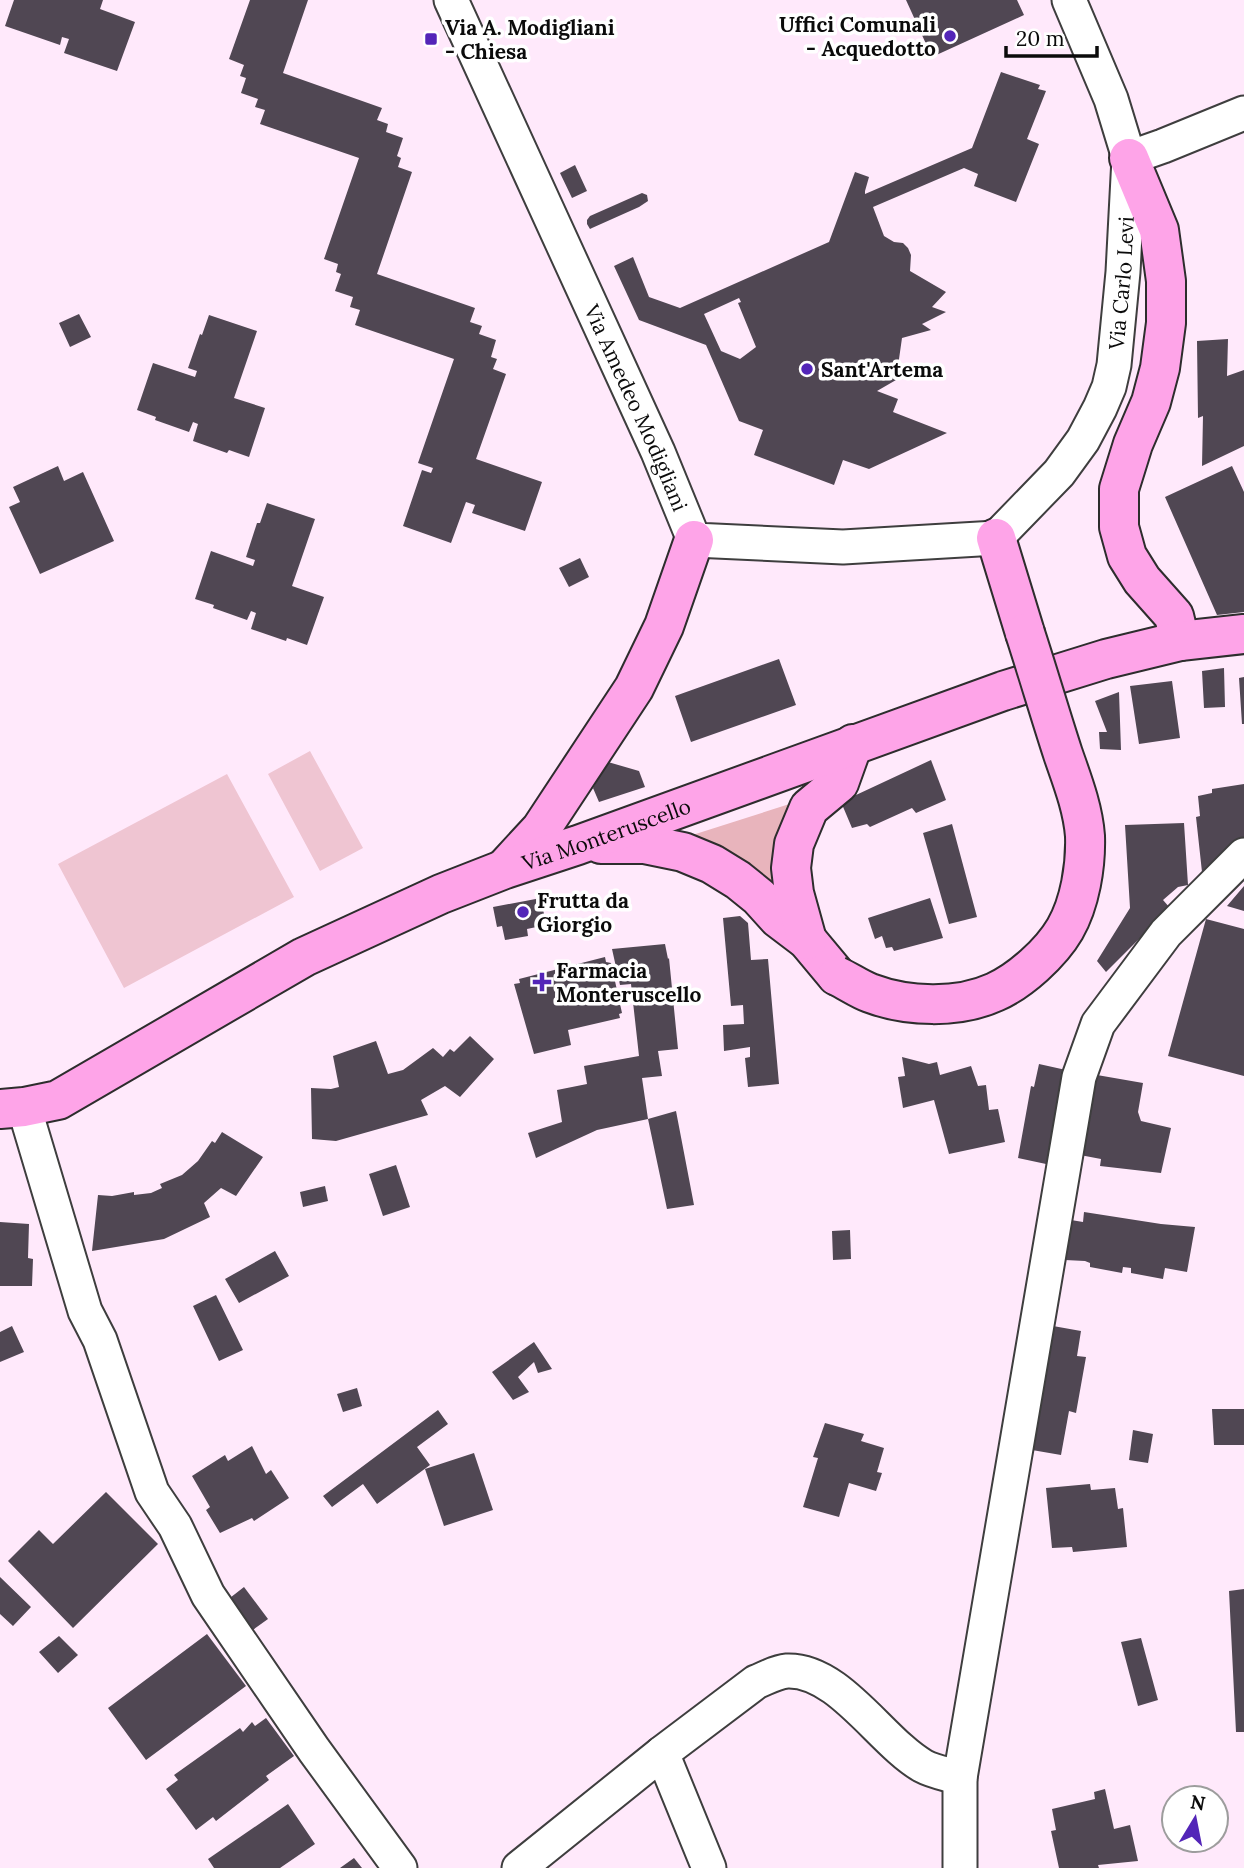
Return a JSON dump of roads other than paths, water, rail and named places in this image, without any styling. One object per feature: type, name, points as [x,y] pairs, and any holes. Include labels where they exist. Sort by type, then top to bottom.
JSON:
[{"type":"street","name":"Via Amedeo Modigliani","points":[[452,0],[658,452],[694,540]]},
{"type":"street","name":"Via Carlo Levi","points":[[996,538],[1059,473],[1083,440],[1109,387],[1114,365],[1123,272],[1129,158],[1111,99],[1069,0]]},
{"type":"street","points":[[1180,642],[1174,616],[1142,580],[1127,556],[1119,527],[1119,489],[1133,444],[1151,402],[1160,368],[1166,323],[1166,281],[1159,230],[1129,158],[1244,113]]},
{"type":"street","points":[[505,869],[541,829],[634,688],[664,626],[694,540],[843,547],[996,538],[1078,802],[1085,834],[1082,877],[1077,899],[1065,928],[1046,953],[1022,975],[994,992],[961,1002],[930,1005],[869,993],[837,976],[807,940],[778,918],[759,897],[738,880],[712,864],[683,852],[644,844],[578,845]]},
{"type":"street","name":"Via Monteruscello","points":[[12,1108],[58,1100],[304,957],[440,894],[1003,691],[1106,659],[1180,642],[1244,634]]},
{"type":"street","points":[[807,940],[794,893],[791,868],[794,844],[809,808],[839,783],[853,744]]},
{"type":"street","points":[[960,1868],[960,1778],[1079,1077],[1098,1024],[1121,993],[1166,933],[1244,855]]},
{"type":"street","points":[[12,1108],[85,1311],[100,1340],[152,1492],[176,1526],[208,1595],[314,1751],[400,1868]]},
{"type":"street","points":[[519,1868],[756,1682],[785,1671],[816,1676],[830,1684],[901,1749],[924,1766],[960,1778]]},
{"type":"street","points":[[663,1753],[709,1868]]},
{"type":"place","name":"Uffici Comunali - Acquedotto","points":[[950,36]]},
{"type":"place","name":"Via A. Modigliani - Chiesa","points":[[431,39]]},
{"type":"place","name":"Sant'Artema","points":[[807,369]]},
{"type":"place","name":"Frutta da Giorgio","points":[[523,912]]},
{"type":"place","name":"Farmacia Monteruscello","points":[[542,982]]}]
